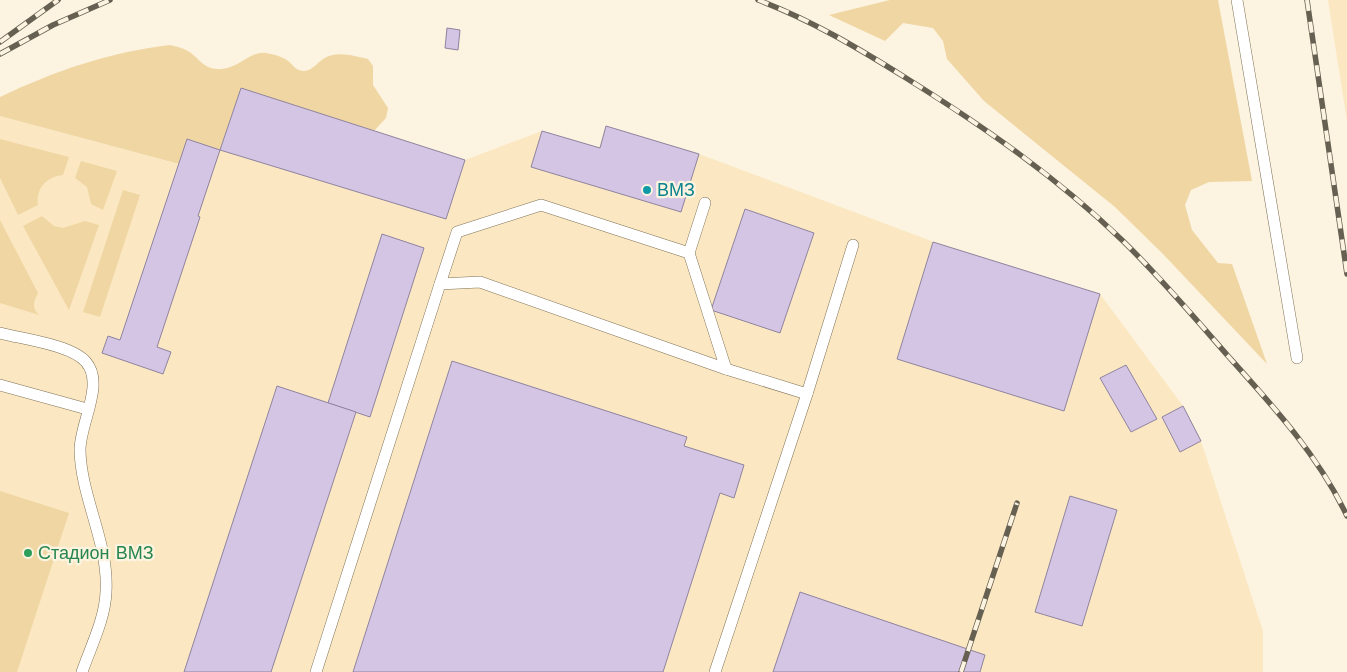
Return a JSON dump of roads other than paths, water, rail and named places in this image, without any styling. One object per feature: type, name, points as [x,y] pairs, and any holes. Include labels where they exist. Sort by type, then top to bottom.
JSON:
[{"type":"lane","points":[[1237,0],[1297,358]]},
{"type":"lane","points":[[705,203],[689,253],[726,368]]},
{"type":"lane","points":[[316,672],[457,232],[541,205],[689,253]]},
{"type":"lane","points":[[715,672],[807,394],[853,245]]},
{"type":"lane","points":[[440,284],[480,282],[726,368],[807,394]]},
{"type":"lane","points":[[0,333],[69,351],[80,356],[92,374],[92,398],[87,409],[80,449],[82,466],[103,550],[106,592],[104,610],[82,672]]},
{"type":"lane","points":[[0,386],[87,409]]},
{"type":"railway","points":[[0,42],[58,0]]},
{"type":"railway","points":[[0,54],[53,25],[110,0]]},
{"type":"railway","points":[[758,0],[797,16],[834,35],[935,96],[1046,174],[1098,218],[1164,283],[1294,432],[1322,472],[1347,516]]},
{"type":"railway","points":[[1307,0],[1347,274]]},
{"type":"railway","points":[[961,672],[1017,503]]},
{"type":"place","name":"ВМЗ","points":[[647,190]]},
{"type":"place","name":"Стадион ВМЗ","points":[[28,553]]}]
